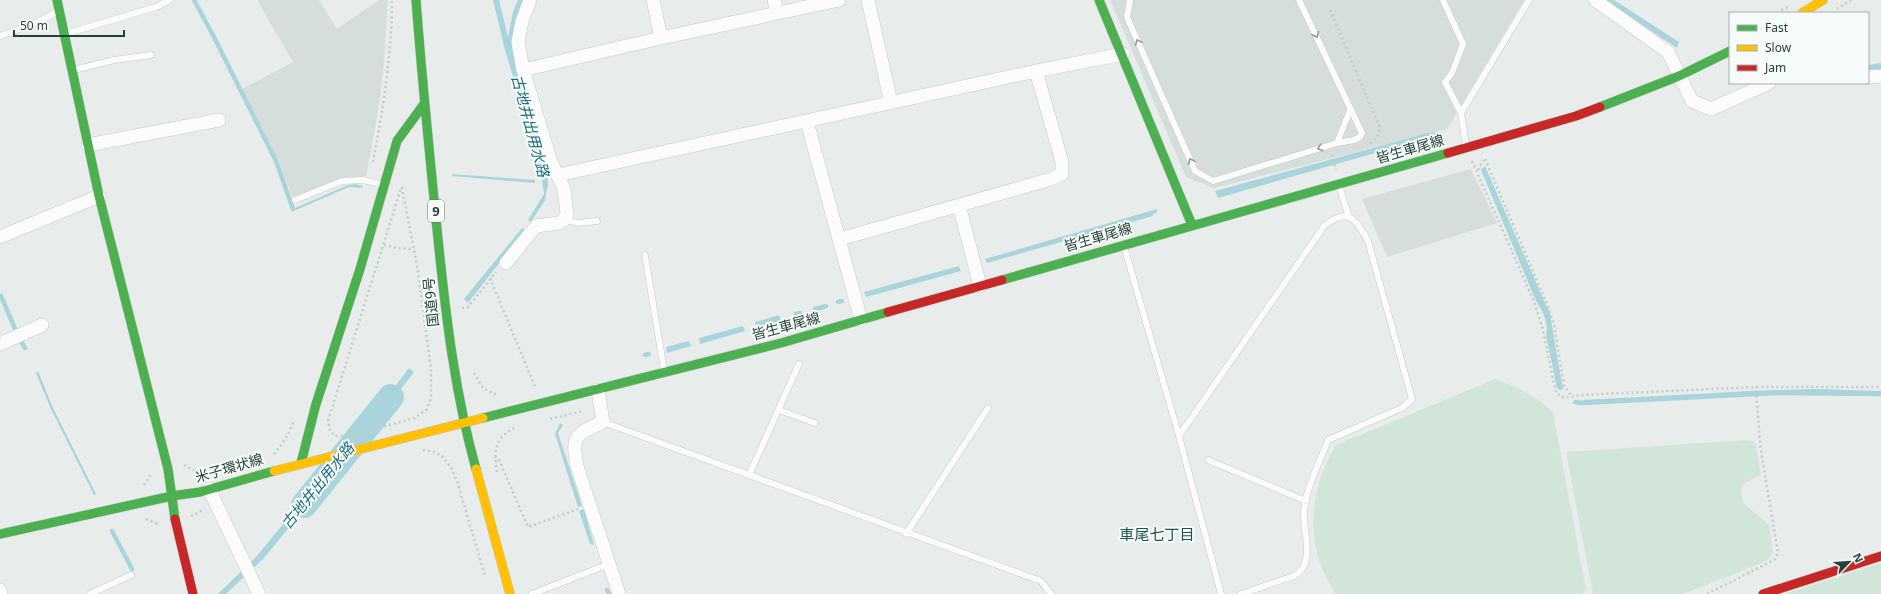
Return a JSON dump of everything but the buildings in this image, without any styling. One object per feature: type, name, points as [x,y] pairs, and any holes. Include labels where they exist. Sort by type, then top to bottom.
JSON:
[{"type":"main road","points":[[57,0],[99,196],[168,469],[176,525],[193,594]]},
{"type":"main road","name":"国道9号","points":[[416,0],[424,104],[447,322],[457,392],[510,594]]},
{"type":"main road","points":[[1099,0],[1123,54],[1192,225]]},
{"type":"main road","points":[[1804,12],[1823,0]]},
{"type":"main road","name":"皆生車尾線","points":[[464,422],[598,390],[781,343],[1576,116],[1679,76],[1729,51]]},
{"type":"main road","points":[[301,463],[316,404],[360,269],[397,141],[424,104]]},
{"type":"main road","name":"米子環状線","points":[[0,534],[209,489],[301,463],[464,422]]},
{"type":"main road","points":[[1763,594],[1881,556]]},
{"type":"street","points":[[506,263],[536,226],[559,222],[565,219],[567,214],[564,189],[551,162],[523,70],[518,42],[522,21],[530,0]]},
{"type":"street","points":[[653,0],[661,38]]},
{"type":"street","points":[[523,70],[661,38],[776,6],[839,0]]},
{"type":"street","points":[[868,0],[891,102]]},
{"type":"street","points":[[1595,0],[1668,52],[1692,101],[1711,109],[1767,84]]},
{"type":"street","points":[[558,175],[807,122],[891,102],[1123,54]]},
{"type":"street","points":[[840,239],[1051,179],[1062,174],[1062,162],[1036,71]]},
{"type":"street","points":[[1869,77],[1881,76]]},
{"type":"street","points":[[88,145],[219,120]]},
{"type":"street","points":[[807,122],[861,320]]},
{"type":"street","points":[[0,237],[99,196]]},
{"type":"street","points":[[959,205],[980,286]]},
{"type":"street","points":[[0,344],[42,325]]},
{"type":"street","points":[[598,390],[603,422],[581,432],[574,442],[577,466],[619,594]]},
{"type":"street","points":[[209,489],[259,594]]},
{"type":"street","points":[[0,590],[1,594]]},
{"type":"lane","points":[[65,34],[156,7],[170,0]]},
{"type":"lane","points":[[1130,0],[1127,17],[1195,171],[1213,181],[1337,143],[1354,140],[1360,137],[1362,133],[1299,0]]},
{"type":"lane","points":[[1442,0],[1463,44],[1452,73],[1445,82],[1461,113],[1466,148]]},
{"type":"lane","points":[[1461,113],[1529,0]]},
{"type":"lane","points":[[0,36],[36,23],[60,10]]},
{"type":"lane","points":[[72,70],[114,60],[151,54]]},
{"type":"lane","points":[[1337,143],[1350,110]]},
{"type":"lane","points":[[295,200],[342,181],[351,179],[369,181],[384,185]]},
{"type":"lane","points":[[1339,184],[1349,217]]},
{"type":"lane","points":[[1179,436],[1324,226],[1338,216],[1349,217],[1359,224],[1368,241],[1412,399],[1402,408],[1328,440],[1310,486],[1306,501],[1304,512],[1305,566],[1300,573],[1294,576],[1241,594]]},
{"type":"lane","points":[[565,219],[577,223],[598,221]]},
{"type":"lane","points":[[1124,244],[1179,436],[1221,594]]},
{"type":"lane","points":[[645,255],[664,373]]},
{"type":"lane","points":[[750,476],[799,364]]},
{"type":"lane","points":[[906,534],[988,408]]},
{"type":"lane","points":[[779,410],[815,423]]},
{"type":"lane","points":[[603,422],[906,534],[1041,582],[1051,594]]},
{"type":"lane","points":[[1208,460],[1306,501]]},
{"type":"lane","points":[[532,594],[609,564]]},
{"type":"lane","points":[[90,594],[131,575]]},
{"type":"path","points":[[369,181],[382,116],[390,49],[392,0]]},
{"type":"path","points":[[1836,9],[1851,0]]},
{"type":"path","points":[[1330,10],[1380,128],[1380,132],[1374,141],[1360,147]]},
{"type":"path","points":[[1466,148],[1534,299],[1542,326],[1556,393],[1564,398],[1756,387],[1881,387]]},
{"type":"path","points":[[1336,170],[1332,155],[1339,153]]},
{"type":"path","points":[[1485,159],[1547,304],[1554,325],[1564,385],[1572,397]]},
{"type":"path","points":[[427,409],[415,418],[349,436],[335,436],[329,427],[328,421],[384,245],[398,193],[402,188],[404,192],[405,210],[414,249],[431,369],[431,398],[427,409],[428,414]]},
{"type":"path","points":[[384,245],[397,248],[414,249]]},
{"type":"path","points":[[462,308],[468,308],[499,267],[506,263]]},
{"type":"path","points":[[490,278],[536,390]]},
{"type":"path","points":[[461,302],[463,316]]},
{"type":"path","points":[[471,367],[482,387],[499,397]]},
{"type":"path","points":[[477,388],[482,387]]},
{"type":"path","points":[[1707,594],[1775,560],[1778,553],[1760,445],[1756,387]]},
{"type":"path","points":[[530,391],[544,388]]},
{"type":"path","points":[[431,398],[436,397]]},
{"type":"path","points":[[546,420],[583,411]]},
{"type":"path","points":[[271,457],[286,438],[296,415]]},
{"type":"path","points":[[498,478],[495,456],[500,439],[503,435],[517,427]]},
{"type":"path","points":[[502,429],[503,435]]},
{"type":"path","points":[[436,447],[438,454]]},
{"type":"path","points":[[420,451],[428,450],[438,454],[447,461],[458,484],[486,582]]},
{"type":"path","points":[[490,452],[496,451]]},
{"type":"path","points":[[495,456],[500,462],[528,527],[590,505]]},
{"type":"path","points":[[447,461],[453,460]]},
{"type":"path","points":[[181,461],[196,472],[207,475]]},
{"type":"path","points":[[196,472],[197,477]]},
{"type":"path","points":[[189,520],[192,515],[207,508]]},
{"type":"shaded area","points":[[257,0],[319,0],[337,29],[379,0],[388,0],[383,74],[376,124],[366,176],[340,179],[293,198],[278,160],[242,89],[293,62]]},
{"type":"shaded area","points":[[1110,0],[1524,0],[1447,129],[1214,188],[1186,177]]},
{"type":"shaded area","points":[[1471,169],[1497,223],[1387,257],[1362,199]]},
{"type":"green space","points":[[1495,379],[1526,392],[1553,412],[1586,590],[1582,594],[1335,594],[1320,564],[1316,549],[1314,518],[1315,503],[1322,473],[1336,445]]},
{"type":"green space","points":[[1746,440],[1753,441],[1756,445],[1761,475],[1746,482],[1741,489],[1743,503],[1769,525],[1773,553],[1769,559],[1683,594],[1593,594],[1566,452]]},
{"type":"green space","points":[[1881,563],[1881,594],[1784,594]]},
{"type":"water","points":[[493,0],[499,0],[508,37],[513,12],[518,0],[524,0],[517,17],[536,134],[547,171],[548,185],[545,200],[531,222],[528,220],[544,194],[540,166],[505,50]]},
{"type":"water","points":[[1605,0],[1614,0],[1679,42],[1677,48]]},
{"type":"water","points":[[1881,63],[1881,71],[1869,72],[1869,65]]},
{"type":"water","points":[[1428,133],[1445,133],[1218,198],[1215,191]]},
{"type":"water","points":[[1485,166],[1550,314],[1564,389],[1559,390],[1557,388],[1546,336],[1547,326],[1545,317],[1536,301],[1481,170]]},
{"type":"water","points":[[452,174],[535,180],[535,183],[452,176]]},
{"type":"water","points":[[354,184],[363,186],[362,188],[349,187],[296,210],[295,208],[348,185]]},
{"type":"water","points":[[1157,209],[1157,212],[1153,214],[1153,216],[987,263],[985,259]]},
{"type":"water","points":[[522,228],[525,230],[468,303],[464,299]]},
{"type":"water","points":[[959,266],[961,271],[866,297],[864,292]]},
{"type":"water","points":[[779,315],[781,321],[757,328],[755,322]]},
{"type":"water","points":[[743,326],[745,331],[700,344],[699,338]]},
{"type":"water","points":[[689,341],[691,346],[667,353],[666,347]]},
{"type":"water","points":[[409,368],[414,372],[375,423],[366,425]]},
{"type":"water","points":[[38,371],[53,408],[96,494],[94,495],[51,409],[36,373]]},
{"type":"water","points":[[1815,389],[1881,391],[1881,393],[1769,393],[1583,402],[1584,400]]},
{"type":"water","points":[[560,423],[563,425],[558,433],[582,506],[578,507],[555,434]]},
{"type":"water","points":[[331,476],[264,558],[226,594],[218,594],[256,557],[321,478]]},
{"type":"water","points":[[584,509],[594,545],[590,544],[579,511]]},
{"type":"waterway","points":[[194,0],[276,161],[293,209]]},
{"type":"waterway","points":[[1,296],[16,331]]},
{"type":"waterway","points":[[838,302],[842,301]]},
{"type":"waterway","points":[[815,309],[826,306]]},
{"type":"waterway","points":[[796,314],[800,313]]},
{"type":"waterway","points":[[22,343],[25,348]]},
{"type":"waterway","points":[[645,355],[649,354]]},
{"type":"waterway","points":[[1575,402],[1583,403],[1777,393],[1881,394]]},
{"type":"waterway","name":"古地井出用水路","points":[[304,505],[391,397]]},
{"type":"waterway","points":[[112,531],[132,569]]},
{"type":"waterway","points":[[607,590],[609,594]]},
{"type":"traffic: fast","points":[[57,0],[99,196],[168,469],[175,519]]},
{"type":"traffic: fast","points":[[416,0],[423,90],[448,326],[462,412],[476,469]]},
{"type":"traffic: fast","points":[[1099,0],[1192,225]]},
{"type":"traffic: fast","points":[[1600,107],[1679,76],[1729,51]]},
{"type":"traffic: fast","points":[[301,463],[316,404],[360,269],[397,141],[424,104]]},
{"type":"traffic: fast","points":[[1002,280],[1448,153]]},
{"type":"traffic: fast","points":[[483,418],[781,343],[888,312]]},
{"type":"traffic: fast","points":[[0,534],[172,496],[200,492],[274,471]]},
{"type":"traffic: slow","points":[[1804,12],[1823,0]]},
{"type":"traffic: slow","points":[[274,471],[483,418]]},
{"type":"traffic: slow","points":[[476,469],[510,594]]},
{"type":"traffic: jam","points":[[1448,153],[1576,116],[1600,107]]},
{"type":"traffic: jam","points":[[888,312],[1002,280]]},
{"type":"traffic: jam","points":[[175,519],[193,594]]},
{"type":"traffic: jam","points":[[1763,594],[1881,556]]},
{"type":"district","name":"車尾七丁目","points":[[1157,535]]}]
